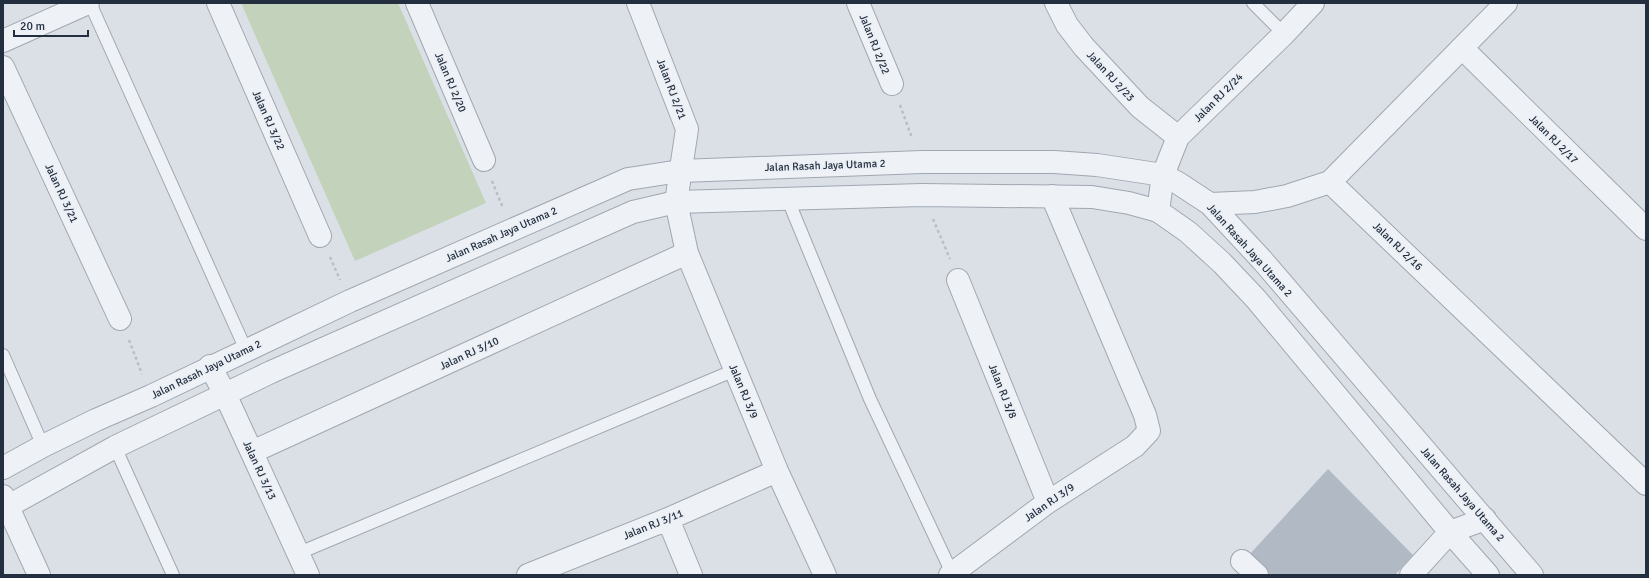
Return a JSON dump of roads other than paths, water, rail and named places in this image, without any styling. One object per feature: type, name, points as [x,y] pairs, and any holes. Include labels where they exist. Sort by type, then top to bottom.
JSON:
[{"type":"street","points":[[3,41],[89,3]]},
{"type":"street","name":"Jalan RJ 3/22","points":[[218,3],[320,236]]},
{"type":"street","name":"Jalan RJ 2/20","points":[[418,3],[484,160]]},
{"type":"street","name":"Jalan RJ 2/21","points":[[638,3],[687,129],[676,202]]},
{"type":"street","name":"Jalan RJ 2/22","points":[[858,3],[892,84]]},
{"type":"street","name":"Jalan RJ 2/23","points":[[1056,3],[1067,26],[1084,47],[1140,107],[1178,137]]},
{"type":"street","name":"Jalan RJ 2/24","points":[[1158,211],[1163,175],[1178,137],[1284,34],[1313,3]]},
{"type":"street","points":[[1210,204],[1254,202],[1287,196],[1330,182],[1506,3]]},
{"type":"street","name":"Jalan RJ 2/17","points":[[1462,48],[1646,229]]},
{"type":"street","name":"Jalan RJ 3/21","points":[[3,67],[120,319]]},
{"type":"street","name":"Jalan Rasah Jaya Utama 2","points":[[3,468],[43,446],[350,301],[628,179],[680,171],[922,162],[1054,162],[1097,165],[1163,175],[1210,204],[1262,260],[1532,575]]},
{"type":"street","name":"Jalan RJ 2/16","points":[[1330,182],[1646,484]]},
{"type":"street","points":[[39,575],[5,504],[115,447],[271,372],[633,212],[676,202],[922,195],[1100,198],[1129,203],[1158,211],[1188,232],[1222,263],[1256,299],[1450,532],[1488,575]]},
{"type":"street","name":"Jalan RJ 3/9","points":[[951,574],[1048,502],[1134,446],[1149,431],[1145,415],[1052,196]]},
{"type":"street","name":"Jalan RJ 3/9","points":[[676,202],[686,253],[777,472],[825,575]]},
{"type":"street","name":"Jalan RJ 3/10","points":[[252,452],[686,253]]},
{"type":"street","name":"Jalan RJ 3/8","points":[[958,280],[1048,502]]},
{"type":"street","name":"Jalan RJ 3/13","points":[[210,366],[225,394],[308,575]]},
{"type":"street","name":"Jalan RJ 3/11","points":[[528,575],[563,568],[668,519],[777,472]]},
{"type":"street","points":[[668,519],[692,575]]},
{"type":"street","points":[[1410,575],[1450,532],[1485,519]]},
{"type":"lane","points":[[89,3],[246,350]]},
{"type":"lane","points":[[1253,3],[1284,34]]},
{"type":"lane","points":[[788,200],[870,399],[951,574]]},
{"type":"lane","points":[[3,355],[43,446]]},
{"type":"lane","points":[[299,553],[735,370]]},
{"type":"lane","points":[[115,447],[173,575]]}]
